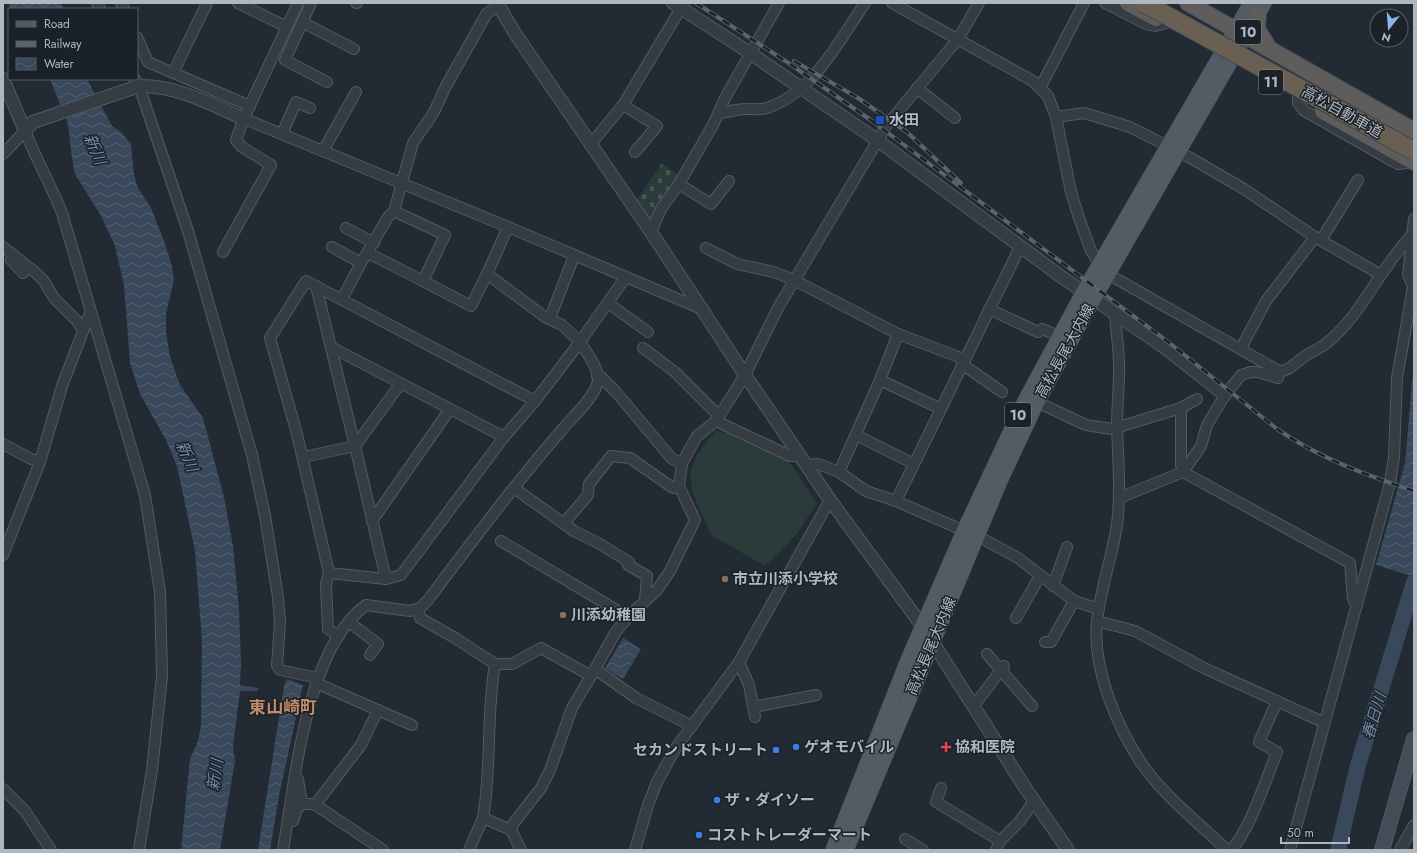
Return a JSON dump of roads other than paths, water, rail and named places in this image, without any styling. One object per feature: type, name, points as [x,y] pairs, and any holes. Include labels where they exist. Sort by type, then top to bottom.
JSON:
[{"type":"highway","name":"11","points":[[1128,3],[1414,162]]},
{"type":"highway","name":"高松自動車道","points":[[1144,3],[1414,151]]},
{"type":"highway","name":"高松自動車道","points":[[1164,3],[1414,143]]},
{"type":"highway","name":"11","points":[[1188,3],[1414,131]]},
{"type":"highway","points":[[1258,7],[1258,29],[1270,50]]},
{"type":"main road","name":"高松長尾大内線","points":[[833,850],[923,627],[964,531],[1025,401],[1059,336],[1088,296],[1105,268],[1240,33],[1258,7]]},
{"type":"main road","name":"高松長尾大内線","points":[[846,850],[978,537],[1000,481],[1088,296]]},
{"type":"main road","points":[[1382,850],[1414,738]]},
{"type":"street","points":[[173,73],[207,3]]},
{"type":"street","points":[[238,3],[287,27]]},
{"type":"street","points":[[223,252],[271,165],[242,147],[236,140],[242,117],[250,106],[298,3]]},
{"type":"street","points":[[312,3],[285,60],[327,82]]},
{"type":"street","points":[[651,232],[661,210],[679,184],[750,53],[779,3]]},
{"type":"street","points":[[718,114],[744,109],[765,109],[784,101],[802,88],[820,67],[865,3]]},
{"type":"street","points":[[511,830],[513,824],[541,788],[550,770],[572,708],[615,633],[628,617],[657,590],[670,571],[695,520],[679,486],[682,463],[697,436],[718,418],[745,375],[779,306],[877,140],[887,125],[958,39],[980,3]]},
{"type":"street","points":[[1040,88],[1084,3]]},
{"type":"street","points":[[1105,3],[1146,24],[1154,26],[1166,23]]},
{"type":"street","points":[[896,4],[1033,81],[1048,96],[1056,117],[1071,192],[1078,215],[1091,251],[1095,258],[1105,268],[1279,371],[1286,371],[1317,348],[1328,343],[1358,309],[1397,251],[1411,236]]},
{"type":"street","points":[[342,299],[388,217],[394,211],[403,184],[413,143],[434,112],[446,86],[487,13],[497,5],[590,145],[704,310],[745,375],[830,500],[923,627],[932,644],[1034,801],[1068,850]]},
{"type":"street","points":[[590,145],[623,104],[679,5],[877,140],[1020,247],[1088,296],[1164,347],[1225,395]]},
{"type":"street","points":[[302,22],[354,49]]},
{"type":"street","points":[[138,39],[148,62],[250,106]]},
{"type":"street","points":[[3,80],[6,95],[29,127],[34,154],[49,180],[62,213],[90,313],[145,495],[160,592],[162,676],[152,770],[139,850]]},
{"type":"street","points":[[135,84],[188,231],[252,455],[265,516],[278,597],[280,622],[277,666],[280,670],[317,681],[412,725]]},
{"type":"street","points":[[3,154],[29,127],[135,84],[178,92],[508,227],[625,278],[704,310]]},
{"type":"street","points":[[917,88],[955,118]]},
{"type":"street","points":[[323,151],[356,92]]},
{"type":"street","points":[[282,134],[296,102],[310,108]]},
{"type":"street","points":[[623,104],[657,126],[635,152]]},
{"type":"street","points":[[1056,117],[1084,113],[1105,118],[1130,127],[1244,189],[1318,238],[1381,276]]},
{"type":"street","points":[[1241,348],[1266,301],[1318,238],[1358,180]]},
{"type":"street","points":[[679,184],[711,204],[728,181]]},
{"type":"street","points":[[394,211],[445,235],[423,281]]},
{"type":"street","points":[[1290,850],[1390,483],[1394,456],[1397,378],[1413,283],[1408,275],[1414,219]]},
{"type":"street","points":[[368,253],[471,306],[508,227]]},
{"type":"street","points":[[346,228],[374,243]]},
{"type":"street","points":[[332,247],[361,263]]},
{"type":"street","points":[[896,501],[1020,247]]},
{"type":"street","points":[[3,248],[36,273],[44,281],[54,298],[78,321],[83,330]]},
{"type":"street","points":[[706,248],[737,264],[774,272],[794,280],[898,334],[963,362],[1002,392]]},
{"type":"street","points":[[3,254],[14,262],[23,273]]},
{"type":"street","points":[[550,318],[574,256]]},
{"type":"street","points":[[283,847],[301,743],[317,681],[323,663],[339,636],[357,612],[366,605],[410,611],[418,609],[428,600],[514,488],[587,401],[598,381],[580,342],[562,324],[545,317],[487,274]]},
{"type":"street","points":[[329,573],[386,579],[401,575],[504,437],[535,401],[580,342],[625,278]]},
{"type":"street","points":[[339,636],[328,629],[326,584],[329,573],[303,457],[270,338],[306,281],[535,401]]},
{"type":"street","points":[[316,286],[386,579]]},
{"type":"street","points":[[608,303],[648,332]]},
{"type":"street","points":[[989,309],[1038,332],[1042,329],[1059,336]]},
{"type":"street","points":[[3,555],[40,462],[62,386],[90,313]]},
{"type":"street","points":[[1115,314],[1120,375],[1117,398],[1119,498],[1114,539],[1097,622],[1096,638],[1101,671],[1110,702],[1142,764],[1160,785],[1227,850]]},
{"type":"street","points":[[839,472],[880,380],[898,334]]},
{"type":"street","points":[[331,346],[504,437]]},
{"type":"street","points":[[643,348],[675,372],[718,418],[790,456],[839,472],[866,491],[896,501],[978,537],[1018,558],[1053,586],[1074,600],[1099,609]]},
{"type":"street","points":[[1119,498],[1183,472],[1200,446],[1207,425],[1225,395],[1240,375],[1258,372],[1278,378],[1279,371]]},
{"type":"street","points":[[597,376],[601,377],[616,392],[672,459],[682,463]]},
{"type":"street","points":[[880,380],[941,409]]},
{"type":"street","points":[[303,457],[355,446],[401,383]]},
{"type":"street","points":[[1037,402],[1086,424],[1112,429],[1117,426],[1181,408],[1197,400]]},
{"type":"street","points":[[1181,408],[1181,465],[1183,472],[1350,563],[1353,599],[1357,605]]},
{"type":"street","points":[[372,521],[450,409]]},
{"type":"street","points":[[856,435],[914,464]]},
{"type":"street","points":[[3,444],[31,460],[40,462]]},
{"type":"street","points":[[564,523],[588,495],[589,484],[611,456],[630,458],[673,488],[679,486]]},
{"type":"street","points":[[514,488],[564,523],[629,562],[628,565],[647,576],[645,600]]},
{"type":"street","points":[[635,850],[657,782],[677,746],[739,662],[830,500]]},
{"type":"street","points":[[501,541],[628,617]]},
{"type":"street","points":[[1053,586],[1067,548]]},
{"type":"street","points":[[1016,618],[1040,576]]},
{"type":"street","points":[[1045,642],[1051,642],[1074,600]]},
{"type":"street","points":[[418,609],[420,618],[455,638],[495,664],[512,664],[541,648],[593,673],[636,698],[692,726]]},
{"type":"street","points":[[349,622],[378,644],[370,655]]},
{"type":"street","points":[[1097,622],[1135,631],[1204,668],[1324,723]]},
{"type":"street","points":[[986,654],[1003,669],[1032,706]]},
{"type":"street","points":[[739,662],[749,685],[754,712],[816,695]]},
{"type":"street","points":[[469,850],[483,818],[488,792],[489,723],[495,664]]},
{"type":"street","points":[[973,707],[1003,669]]},
{"type":"street","points":[[1231,850],[1238,842],[1246,827],[1277,752],[1259,742],[1277,701]]},
{"type":"street","points":[[315,805],[361,745],[378,710]]},
{"type":"street","points":[[296,772],[302,804]]},
{"type":"street","points":[[941,788],[936,802],[1000,840]]},
{"type":"street","points":[[3,789],[25,811],[51,850]]},
{"type":"street","points":[[996,850],[1000,840],[1020,821],[1034,801]]},
{"type":"street","points":[[283,847],[297,809],[302,804],[307,803],[315,805],[383,850]]},
{"type":"street","points":[[483,818],[511,830],[521,850]]},
{"type":"street","points":[[1400,850],[1414,825]]},
{"type":"street","points":[[905,839],[923,850]]},
{"type":"water","points":[[8,3],[61,3],[63,8],[10,8]]},
{"type":"water","name":"新川","points":[[50,80],[88,80],[112,126],[121,132],[131,144],[134,175],[138,188],[151,208],[172,266],[174,280],[166,313],[166,332],[170,357],[180,385],[203,418],[224,497],[233,546],[239,609],[241,662],[240,685],[258,688],[258,691],[240,691],[233,746],[235,761],[220,850],[181,850],[190,759],[198,741],[201,726],[202,640],[195,551],[177,466],[166,440],[140,394],[130,363],[124,285],[115,246],[101,216],[75,174],[68,124]]},
{"type":"water","points":[[1414,360],[1414,577],[1376,565],[1405,463]]},
{"type":"water","points":[[623,638],[641,649],[623,679],[605,668]]},
{"type":"water","points":[[287,679],[303,685],[279,796],[270,850],[258,850],[284,686]]},
{"type":"waterway","name":"春日川","points":[[1338,850],[1358,765],[1414,582]]},
{"type":"railway","points":[[696,3],[790,64],[872,121],[1167,341],[1277,429],[1309,449],[1343,465],[1414,491]]},
{"type":"railway","points":[[794,61],[858,98],[908,133],[961,183]]},
{"type":"place","name":"水田","points":[[880,120]]},
{"type":"place","name":"市立川添小学校","points":[[725,579]]},
{"type":"place","name":"川添幼稚園","points":[[563,615]]},
{"type":"place","name":"ゲオモバイル","points":[[796,747]]},
{"type":"place","name":"協和医院","points":[[946,747]]},
{"type":"place","name":"セカンドストリート","points":[[776,750]]},
{"type":"place","name":"ザ・ダイソー","points":[[717,800]]},
{"type":"place","name":"コストトレーダーマート","points":[[699,835]]},
{"type":"district","name":"東山崎町","points":[[283,707]]}]
